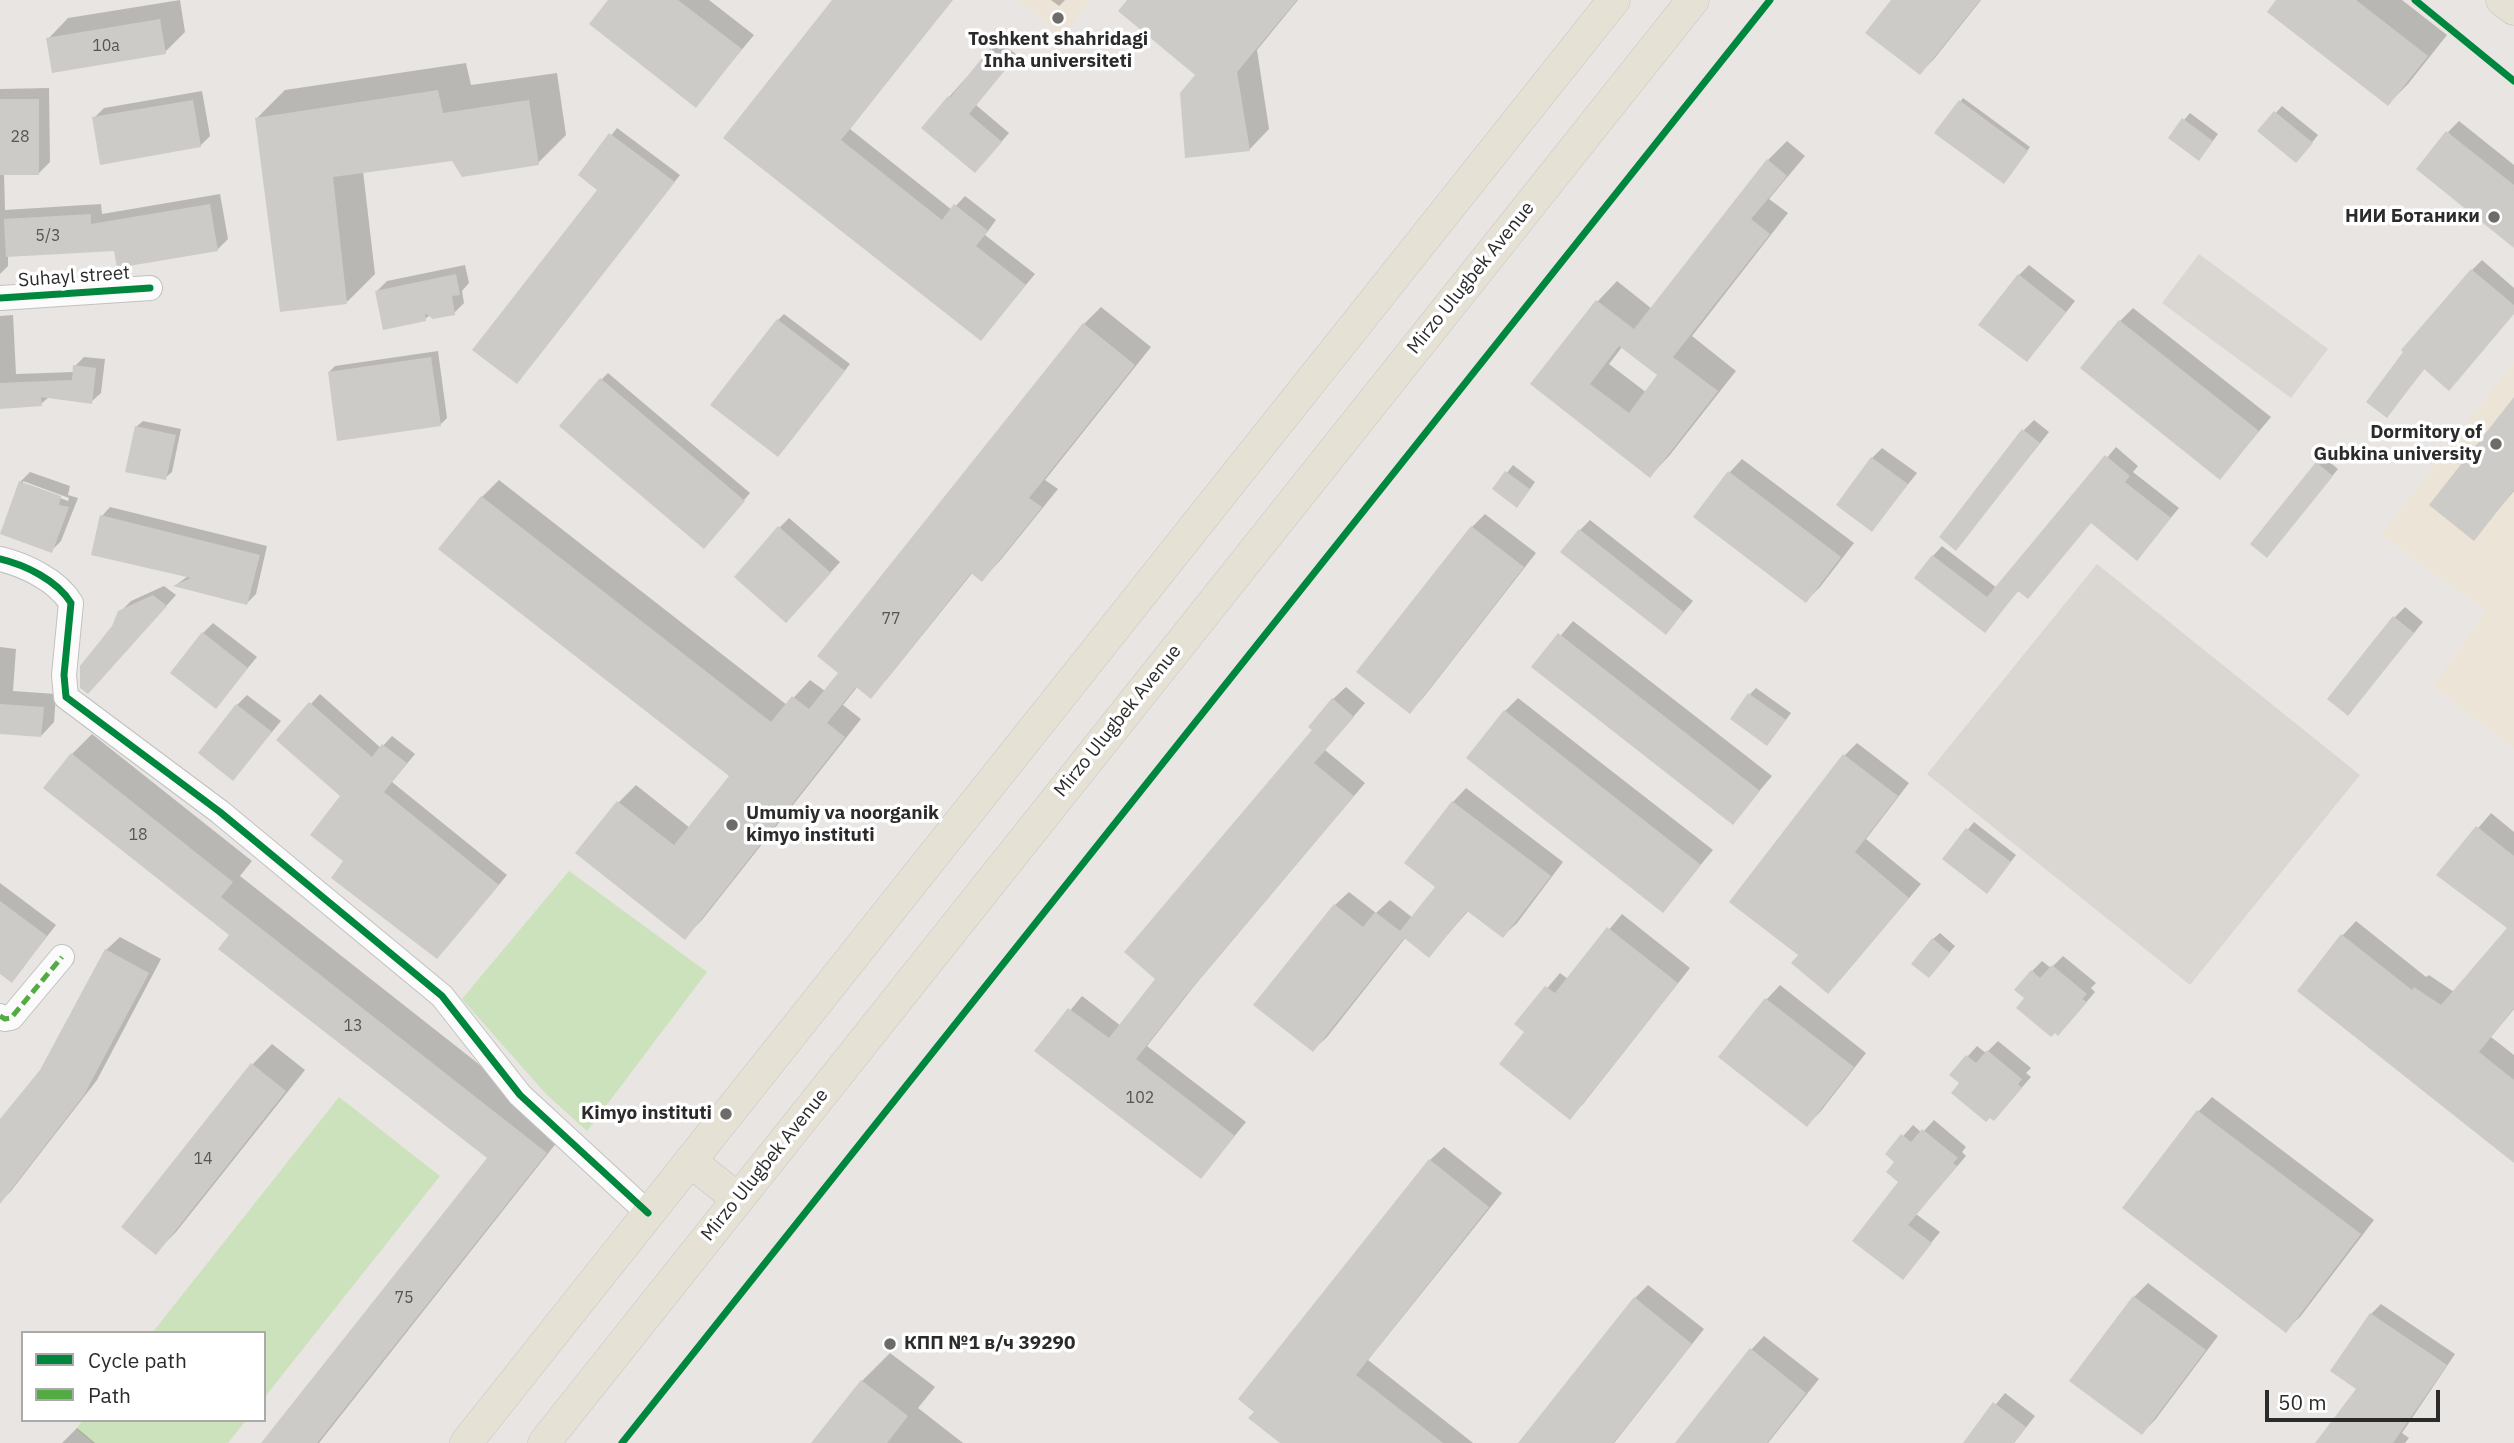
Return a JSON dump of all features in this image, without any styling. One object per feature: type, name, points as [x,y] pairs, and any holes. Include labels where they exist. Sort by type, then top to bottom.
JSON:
[{"type":"main road","points":[[466,1443],[1614,0]]},
{"type":"main road","name":"Mirzo Ulugbek Avenue","points":[[544,1443],[1693,0]]},
{"type":"main road","points":[[2502,0],[2514,9]]},
{"type":"main road","points":[[690,1161],[738,1199]]},
{"type":"street","name":"Suhayl street","points":[[0,298],[150,288]]},
{"type":"street","points":[[0,558],[19,563],[42,576],[66,595],[71,603],[64,675],[66,698],[220,812],[442,996],[520,1095],[648,1213]]},
{"type":"street","points":[[0,1016],[11,1018],[62,957]]},
{"type":"shaded area","name":"Toshkent shahridagi Inha universiteti","points":[[1017,0],[1091,0],[1062,35]]},
{"type":"shaded area","points":[[2199,254],[2328,349],[2291,398],[2162,303]]},
{"type":"shaded area","points":[[2514,362],[2514,749],[2433,686],[2486,611],[2381,535]]},
{"type":"shaded area","points":[[2097,564],[2360,775],[2190,985],[1927,774]]},
{"type":"green space","points":[[569,871],[707,972],[587,1131],[546,1094],[462,999]]},
{"type":"green space","points":[[339,1097],[440,1176],[266,1395],[266,1331],[154,1331]]},
{"type":"green space","points":[[81,1422],[244,1422],[228,1443],[93,1443],[76,1429]]},
{"type":"building","points":[[608,0],[678,0],[742,49],[696,108],[589,24]]},
{"type":"building","points":[[832,0],[953,0],[841,140],[942,220],[954,204],[988,231],[976,246],[1026,285],[981,341],[723,138]]},
{"type":"building","points":[[1127,0],[1297,0],[1237,72],[1250,151],[1185,158],[1180,93],[1195,75],[1118,11]]},
{"type":"building","points":[[1891,0],[1980,0],[1920,75],[1865,33]]},
{"type":"building","points":[[2276,0],[2356,0],[2428,56],[2388,106],[2267,12]]},
{"type":"building","points":[[160,19],[166,54],[52,73],[46,38]]},
{"type":"building","points":[[990,48],[1010,64],[969,114],[1002,142],[975,173],[921,128],[948,96],[950,98]]},
{"type":"building","points":[[438,90],[443,113],[529,100],[539,165],[462,177],[452,161],[333,177],[347,304],[280,312],[255,118]]},
{"type":"building","points":[[0,99],[39,99],[39,175],[0,175]]},
{"type":"building","points":[[193,100],[201,147],[100,165],[92,117]]},
{"type":"building","points":[[1959,100],[2028,151],[2004,184],[1934,133]]},
{"type":"building","points":[[2274,111],[2313,143],[2296,163],[2257,131]]},
{"type":"building","points":[[2182,118],[2213,141],[2199,161],[2168,138]]},
{"type":"building","name":"НИИ Ботаники","points":[[2446,131],[2514,185],[2514,248],[2416,169]]},
{"type":"building","points":[[609,133],[675,182],[517,384],[472,350],[597,190],[578,175]]},
{"type":"building","points":[[1767,159],[1787,176],[1751,219],[1770,234],[1673,357],[1718,391],[1650,478],[1530,384],[1596,300],[1634,329]],"holes":[[[1619,346],[1657,375],[1629,413],[1590,384]]]},
{"type":"building","points":[[210,204],[218,251],[117,268],[114,251],[6,257],[4,219],[91,214],[91,224]]},
{"type":"building","points":[[2471,269],[2514,305],[2514,314],[2449,391],[2424,369],[2387,418],[2366,402],[2403,352],[2401,350]]},
{"type":"building","points":[[456,274],[460,295],[452,296],[455,315],[433,319],[425,313],[426,321],[383,330],[375,291]]},
{"type":"building","points":[[2018,274],[2066,312],[2027,362],[1978,325]]},
{"type":"building","points":[[777,319],[845,371],[778,457],[710,405]]},
{"type":"building","points":[[2119,320],[2259,431],[2220,480],[2080,368]]},
{"type":"building","points":[[1083,323],[1135,365],[1029,498],[1042,507],[982,582],[971,573],[871,699],[856,687],[827,723],[845,737],[685,940],[575,853],[617,801],[674,845],[729,776],[438,549],[481,496],[771,722],[792,696],[809,709],[838,673],[817,656]]},
{"type":"building","points":[[431,357],[441,426],[337,441],[328,372]]},
{"type":"building","points":[[73,365],[96,368],[92,404],[41,397],[42,406],[0,409],[0,383],[72,380]]},
{"type":"building","points":[[600,378],[745,501],[704,549],[559,426]]},
{"type":"building","name":"Dormitory of Gubkina university","points":[[2514,397],[2514,490],[2474,541],[2429,505]]},
{"type":"building","points":[[135,426],[176,435],[166,480],[125,472]]},
{"type":"building","points":[[2022,429],[2040,443],[1956,551],[1939,537]]},
{"type":"building","points":[[2105,455],[2130,476],[2125,482],[2171,518],[2137,561],[2091,523],[2028,599],[2018,591],[1985,633],[1914,578],[1932,555],[1987,597]]},
{"type":"building","points":[[1871,457],[1908,484],[1872,532],[1836,505]]},
{"type":"building","points":[[2316,462],[2333,476],[2267,558],[2250,544]]},
{"type":"building","points":[[1505,471],[1530,489],[1517,508],[1492,489]]},
{"type":"building","points":[[1728,471],[1841,557],[1806,603],[1693,517]]},
{"type":"building","points":[[19,481],[61,496],[59,505],[69,507],[52,553],[0,534]]},
{"type":"building","points":[[100,515],[260,555],[247,605],[173,586],[191,578],[91,555]]},
{"type":"building","points":[[778,526],[831,573],[786,623],[734,577]]},
{"type":"building","points":[[1471,526],[1524,567],[1410,714],[1356,672]]},
{"type":"building","points":[[1579,529],[1684,612],[1666,635],[1560,552]]},
{"type":"building","points":[[153,595],[167,606],[88,694],[80,688],[80,666],[112,626],[118,611]]},
{"type":"building","points":[[2393,616],[2414,633],[2348,716],[2327,699]]},
{"type":"building","points":[[202,632],[248,668],[216,709],[170,673]]},
{"type":"building","points":[[1558,633],[1760,791],[1733,825],[1531,667]]},
{"type":"building","points":[[1748,693],[1786,720],[1767,746],[1730,719]]},
{"type":"building","points":[[1332,698],[1354,717],[1314,763],[1354,796],[1182,1000],[1136,1059],[1235,1136],[1201,1179],[1034,1051],[1068,1008],[1109,1038],[1155,979],[1124,952],[1312,730],[1308,727]]},
{"type":"building","points":[[309,702],[372,757],[382,744],[407,763],[384,792],[499,885],[437,959],[331,878],[343,861],[310,835],[340,796],[276,740]]},
{"type":"building","points":[[0,704],[44,707],[41,737],[0,734]]},
{"type":"building","points":[[236,704],[272,732],[233,781],[198,753]]},
{"type":"building","points":[[1504,710],[1701,865],[1663,913],[1466,758]]},
{"type":"building","points":[[71,753],[233,882],[221,897],[547,1153],[317,1443],[261,1443],[487,1158],[218,949],[229,935],[43,788]]},
{"type":"building","points":[[1843,754],[1898,796],[1855,852],[1909,898],[1828,994],[1791,963],[1798,955],[1729,902]]},
{"type":"building","points":[[1452,801],[1551,876],[1503,938],[1467,911],[1429,958],[1404,938],[1313,1052],[1253,1005],[1334,904],[1363,927],[1375,912],[1400,931],[1435,887],[1404,863]]},
{"type":"building","points":[[2476,826],[2514,856],[2514,1008],[2479,1052],[2514,1080],[2514,1163],[2297,991],[2341,934],[2412,990],[2414,987],[2441,1005],[2507,928],[2436,875]]},
{"type":"building","points":[[1966,828],[2011,862],[1987,894],[1942,859]]},
{"type":"building","points":[[0,901],[47,936],[12,983],[0,974]]},
{"type":"building","points":[[1607,927],[1678,983],[1570,1120],[1499,1064],[1524,1032],[1514,1024],[1545,986],[1555,993]]},
{"type":"building","points":[[1932,938],[1950,953],[1929,978],[1911,964]]},
{"type":"building","points":[[105,949],[149,973],[84,1095],[0,1204],[0,1119],[40,1070]]},
{"type":"building","points":[[2052,965],[2087,994],[2082,999],[2087,1002],[2058,1036],[2055,1033],[2051,1037],[2016,1008],[2024,998],[2014,990],[2031,970],[2040,978]]},
{"type":"building","points":[[1765,998],[1854,1067],[1807,1127],[1718,1057]]},
{"type":"building","points":[[1987,1050],[2022,1079],[2018,1084],[2022,1088],[1994,1121],[1990,1118],[1986,1122],[1951,1093],[1959,1083],[1949,1075],[1966,1055],[1976,1063]]},
{"type":"building","points":[[251,1063],[286,1091],[156,1255],[121,1227]]},
{"type":"building","points":[[2197,1110],[2361,1234],[2286,1333],[2122,1208]]},
{"type":"building","points":[[1922,1129],[1958,1158],[1953,1163],[1957,1166],[1908,1225],[1932,1243],[1903,1280],[1852,1241],[1898,1182],[1886,1172],[1894,1162],[1885,1154],[1901,1134],[1911,1142]]},
{"type":"building","points":[[1429,1159],[1489,1207],[1356,1375],[1443,1443],[1280,1443],[1248,1418],[1254,1412],[1238,1399]]},
{"type":"building","points":[[2133,1296],[2206,1350],[2142,1435],[2069,1381]]},
{"type":"building","points":[[1634,1297],[1692,1344],[1613,1443],[1518,1443]]},
{"type":"building","points":[[2370,1313],[2447,1365],[2393,1443],[2315,1443],[2356,1389],[2330,1371]]},
{"type":"building","points":[[1750,1348],[1806,1393],[1767,1443],[1675,1443]]},
{"type":"building","points":[[861,1380],[908,1416],[887,1443],[811,1443]]},
{"type":"building","points":[[1993,1402],[2026,1427],[2014,1443],[1963,1443]]},
{"type":"marked path","points":[[0,1016],[11,1018],[62,957]]},
{"type":"cycle path","points":[[622,1443],[1770,0]]},
{"type":"cycle path","points":[[2415,0],[2514,81]]},
{"type":"cycle path","points":[[0,298],[150,288]]},
{"type":"cycle path","points":[[0,559],[40,575],[58,587],[71,603],[64,675],[66,697],[220,812],[442,996],[520,1095],[648,1213]]},
{"type":"place","name":"Toshkent shahridagi Inha universiteti","points":[[1058,18]]},
{"type":"place","name":"НИИ Ботаники","points":[[2494,217]]},
{"type":"place","name":"Dormitory of Gubkina university","points":[[2496,444]]},
{"type":"place","name":"Umumiy va noorganik kimyo instituti","points":[[732,825]]},
{"type":"place","name":"Kimyo instituti","points":[[726,1114]]},
{"type":"place","name":"КПП №1 в/ч 39290","points":[[890,1344]]}]
